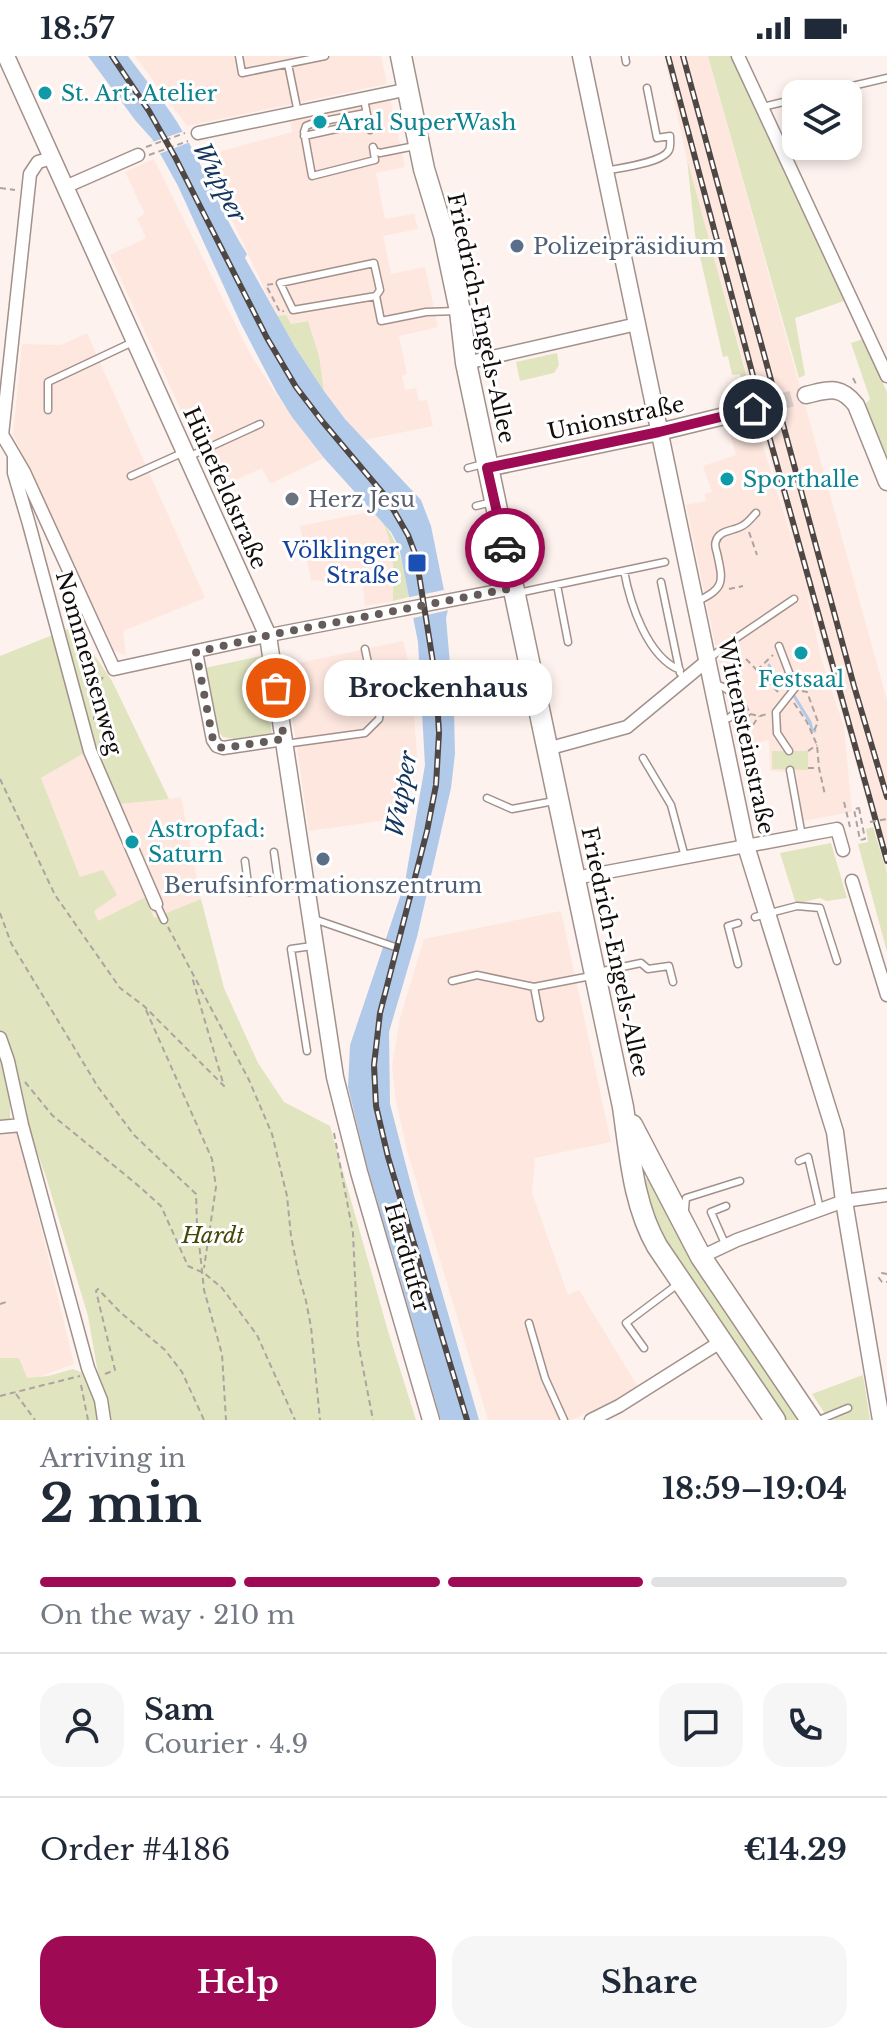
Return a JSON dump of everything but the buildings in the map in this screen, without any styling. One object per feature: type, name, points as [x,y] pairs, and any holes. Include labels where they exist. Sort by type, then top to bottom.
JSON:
[{"type":"main road","name":"Friedrich-Engels-Allee","points":[[401,56],[424,169],[444,235],[460,311],[485,503],[514,591],[623,1107],[636,1188],[648,1230],[771,1419]]},
{"type":"main road","name":"Friedrich-Engels-Allee","points":[[623,1107],[701,1257],[811,1420]]},
{"type":"main road","points":[[636,1188],[641,1174],[650,1173],[658,1177]]},
{"type":"street","name":"Hünefeldstraße","points":[[6,56],[268,636],[335,1077],[342,1106]]},
{"type":"street","name":"Wittensteinstraße","points":[[581,56],[761,916],[835,1132],[844,1201],[882,1393],[881,1420]]},
{"type":"street","points":[[738,56],[887,376]]},
{"type":"street","points":[[197,133],[409,89]]},
{"type":"street","points":[[65,187],[145,152]]},
{"type":"street","points":[[52,158],[38,162],[33,168],[27,191],[1,433],[24,472],[114,669],[268,636],[359,624],[394,611],[514,591]]},
{"type":"street","points":[[466,363],[637,324]]},
{"type":"street","points":[[806,395],[837,390],[850,397],[887,482]]},
{"type":"street","name":"Unionstraße","points":[[480,466],[659,432],[753,409]]},
{"type":"street","name":"Nommensenweg","points":[[14,456],[14,473],[90,751],[156,904]]},
{"type":"street","points":[[196,652],[213,740],[217,746],[284,742]]},
{"type":"street","points":[[547,749],[627,727],[681,675],[708,660]]},
{"type":"street","points":[[575,878],[837,829],[843,850]]},
{"type":"street","points":[[852,881],[887,995]]},
{"type":"street","points":[[0,1038],[104,1420]]},
{"type":"street","name":"Hardtufer","points":[[342,1106],[431,1420]]},
{"type":"street","points":[[0,1127],[22,1125]]},
{"type":"street","points":[[701,1257],[844,1201],[887,1195]]},
{"type":"street","points":[[591,1420],[619,1406],[722,1341]]},
{"type":"lane","points":[[239,56],[242,73],[325,56]]},
{"type":"lane","points":[[288,64],[298,113]]},
{"type":"lane","points":[[862,84],[887,78]]},
{"type":"lane","points":[[605,171],[653,160],[668,152],[670,136],[657,138],[647,88]]},
{"type":"lane","points":[[304,136],[369,126],[364,99]]},
{"type":"lane","points":[[762,107],[782,102]]},
{"type":"lane","points":[[329,120],[366,113]]},
{"type":"lane","points":[[311,124],[304,128],[304,136],[312,176],[375,160],[372,145],[380,153],[419,145]]},
{"type":"lane","points":[[376,296],[293,310],[280,283],[374,263],[380,290],[376,296],[381,321],[426,312],[460,311]]},
{"type":"lane","points":[[48,410],[48,382],[135,341]]},
{"type":"lane","points":[[131,476],[260,424]]},
{"type":"lane","points":[[696,602],[716,592],[721,584],[716,540],[723,533],[742,526],[756,513]]},
{"type":"lane","points":[[514,591],[665,562]]},
{"type":"lane","points":[[624,571],[635,615],[659,655],[681,675]]},
{"type":"lane","points":[[661,582],[681,675]]},
{"type":"lane","points":[[557,585],[568,642]]},
{"type":"lane","points":[[708,660],[794,599]]},
{"type":"lane","points":[[779,646],[795,688],[776,712],[777,733],[789,751]]},
{"type":"lane","points":[[365,649],[371,677]]},
{"type":"lane","points":[[284,742],[365,733],[379,719],[382,682]]},
{"type":"lane","points":[[643,758],[671,805],[685,857]]},
{"type":"lane","points":[[790,770],[802,836]]},
{"type":"lane","points":[[487,798],[512,809],[558,801]]},
{"type":"lane","points":[[274,852],[279,888]]},
{"type":"lane","points":[[245,861],[249,892],[306,884]]},
{"type":"lane","name":"Nommensenweg","points":[[156,904],[164,920]]},
{"type":"lane","points":[[761,916],[797,906],[820,908],[837,961]]},
{"type":"lane","points":[[311,918],[395,947]]},
{"type":"lane","points":[[738,923],[728,926],[738,964]]},
{"type":"lane","points":[[307,1051],[291,949],[315,946]]},
{"type":"lane","points":[[452,981],[477,975],[534,987],[641,963],[648,969],[669,966],[673,982]]},
{"type":"lane","points":[[534,987],[540,1018]]},
{"type":"lane","points":[[799,1161],[808,1157],[820,1209]]},
{"type":"lane","points":[[701,1257],[701,1240],[684,1207],[686,1198],[740,1181]]},
{"type":"lane","points":[[726,1206],[711,1212],[726,1246]]},
{"type":"lane","points":[[644,1348],[626,1323],[681,1282]]},
{"type":"lane","points":[[529,1323],[545,1378],[564,1420]]},
{"type":"lane","points":[[819,1420],[848,1408]]},
{"type":"path","points":[[145,152],[197,133]]},
{"type":"path","points":[[145,152],[197,133]]},
{"type":"path","points":[[0,188],[27,191]]},
{"type":"path","points":[[280,283],[266,285],[280,312],[293,310]]},
{"type":"path","points":[[853,378],[859,391]]},
{"type":"path","points":[[746,523],[757,555]]},
{"type":"path","points":[[716,592],[743,586]]},
{"type":"path","points":[[757,671],[779,646]]},
{"type":"path","points":[[746,659],[793,702],[813,732],[825,795]]},
{"type":"path","points":[[93,727],[95,688],[114,669]]},
{"type":"path","points":[[795,688],[807,692],[818,722],[813,732]]},
{"type":"path","points":[[753,725],[758,716]]},
{"type":"path","points":[[808,751],[817,745]]},
{"type":"path","points":[[808,768],[819,768]]},
{"type":"path","points":[[0,779],[55,895],[120,988],[144,1006],[224,1086],[189,970]]},
{"type":"path","points":[[844,802],[853,826],[860,840],[865,839],[859,808],[854,809],[853,826]]},
{"type":"path","points":[[862,824],[887,819]]},
{"type":"path","points":[[0,913],[11,943],[98,1087],[134,1135],[196,1194],[208,1306],[222,1354],[226,1420]]},
{"type":"path","points":[[164,920],[249,1080],[272,1134],[287,1196],[291,1236],[311,1327],[320,1420]]},
{"type":"path","points":[[144,1006],[212,1159],[216,1187],[204,1273]]},
{"type":"path","points":[[26,1083],[52,1115],[161,1206],[188,1266],[204,1273],[222,1288],[257,1335],[295,1420]]},
{"type":"path","points":[[334,1134],[353,1233],[358,1342],[373,1420]]},
{"type":"path","points":[[887,1274],[877,1275],[880,1282],[887,1282]]},
{"type":"path","points":[[93,1379],[115,1370],[98,1289],[165,1350],[182,1372],[204,1420]]},
{"type":"path","points":[[1,1304],[9,1301]]},
{"type":"path","points":[[0,1396],[80,1376],[88,1420]]},
{"type":"path","points":[[16,1393],[35,1420]]},
{"type":"shaded area","points":[[135,56],[381,56],[387,84],[187,126]]},
{"type":"shaded area","points":[[664,56],[708,56],[887,700],[887,873],[806,588],[821,658],[844,727],[852,812],[803,821],[796,773],[770,771],[769,740],[737,748],[686,505],[706,501],[705,494],[712,492],[703,466],[736,455],[728,425],[755,420],[801,569],[687,159]]},
{"type":"shaded area","points":[[390,98],[405,167],[376,173],[385,219],[414,214],[418,229],[383,236],[391,274],[425,267],[438,327],[399,336],[407,374],[402,376],[405,390],[416,388],[419,401],[427,400],[433,426],[365,440],[324,391],[319,356],[308,321],[290,324],[286,315],[277,316],[214,181],[215,155],[292,132],[290,119]]},
{"type":"shaded area","points":[[154,159],[249,352],[275,393],[324,458],[270,484],[262,468],[217,489],[110,255],[146,238],[137,218],[145,214],[125,172]]},
{"type":"shaded area","points":[[87,333],[205,598],[123,631],[126,656],[114,650],[13,434],[22,344],[61,345]]},
{"type":"shaded area","points":[[374,511],[390,539],[394,563],[393,601],[365,606],[363,585],[311,580],[300,526]]},
{"type":"shaded area","points":[[403,641],[411,672],[417,756],[408,817],[309,831],[285,666]]},
{"type":"shaded area","points":[[84,753],[98,753],[169,799],[181,797],[201,899],[154,918],[146,898],[98,922],[41,778]]},
{"type":"shaded area","points":[[561,911],[611,1142],[535,1158],[532,1193],[568,1295],[579,1290],[638,1387],[572,1420],[488,1420],[407,1150],[392,1066],[400,1018],[424,939]]},
{"type":"shaded area","points":[[18,1133],[74,1364],[0,1391],[0,1135]]},
{"type":"green space","points":[[708,56],[731,56],[844,301],[795,318],[805,375],[799,378]]},
{"type":"green space","points":[[687,159],[753,400],[746,402],[740,374],[732,375],[728,356],[723,357],[695,235]]},
{"type":"green space","points":[[286,315],[291,324],[308,321],[319,356],[324,391],[277,316]]},
{"type":"green space","points":[[863,339],[887,392],[887,456],[865,404],[870,399],[851,343]]},
{"type":"green space","points":[[557,353],[559,365],[554,373],[520,381],[516,362]]},
{"type":"green space","points":[[382,522],[398,548],[409,597],[393,601],[392,551]]},
{"type":"green space","name":"Hardt","points":[[75,626],[112,681],[169,799],[119,804],[97,753],[84,753],[41,778],[80,877],[103,870],[117,895],[94,911],[98,921],[146,897],[154,918],[201,899],[224,988],[258,1063],[284,1102],[330,1126],[416,1420],[0,1420],[0,1358],[19,1358],[27,1378],[73,1369],[99,1379],[88,1316],[25,1117],[10,1105],[10,1120],[0,1121],[0,656]]},
{"type":"green space","points":[[261,656],[272,734],[234,739],[223,737],[218,731],[205,668]]},
{"type":"green space","points":[[772,751],[808,751],[808,770],[772,769]]},
{"type":"green space","points":[[873,827],[887,873],[887,952],[858,844],[868,842],[866,829]]},
{"type":"green space","points":[[831,843],[847,898],[827,901],[820,898],[796,904],[780,853]]},
{"type":"green space","points":[[652,1180],[698,1268],[730,1320],[801,1420],[786,1420],[681,1269],[653,1223],[642,1181]]},
{"type":"green space","points":[[863,1375],[870,1420],[829,1420],[812,1394]]},
{"type":"water","points":[[88,56],[128,56],[164,103],[191,147],[247,254],[245,258],[295,347],[345,419],[421,500],[431,526],[448,610],[455,754],[451,788],[417,937],[389,1032],[390,1104],[479,1420],[441,1420],[366,1162],[348,1087],[350,1045],[405,882],[425,765],[418,642],[399,547],[391,532],[324,458],[292,417],[241,324],[178,186],[152,139]]},
{"type":"pier","points":[[187,130],[193,141],[156,155],[150,143]]},
{"type":"pier","points":[[444,590],[449,610],[409,619],[405,598]]},
{"type":"waterway","points":[[769,665],[789,690]]},
{"type":"waterway","points":[[793,694],[815,731]]},
{"type":"tunnel","points":[[753,409],[806,395]]},
{"type":"railway","points":[[112,56],[175,157],[267,338],[296,387],[386,497],[416,556],[436,681],[439,733],[436,785],[380,1013],[374,1065],[376,1106],[388,1157],[467,1420]]},
{"type":"railway","points":[[668,56],[887,861]]},
{"type":"railway","points":[[683,56],[887,797]]},
{"type":"way so far","points":[[276,688],[284,739],[223,748],[217,746],[213,740],[196,652],[513,588],[505,548]]},
{"type":"place","name":"St. Art. Atelier","points":[[45,93]]},
{"type":"place","name":"Aral SuperWash","points":[[320,122]]},
{"type":"place","name":"Polizeipräsidium","points":[[517,246]]},
{"type":"place","name":"Sporthalle","points":[[727,479]]},
{"type":"place","name":"Herz Jesu","points":[[292,499]]},
{"type":"place","name":"Völklinger Straße","points":[[417,563]]},
{"type":"place","name":"Festsaal","points":[[801,653]]},
{"type":"place","name":"Brockenhaus","points":[[276,688]]},
{"type":"place","name":"Astropfad: Saturn","points":[[132,842]]},
{"type":"place","name":"Berufsinformationszentrum","points":[[323,859]]},
{"type":"route","points":[[505,548],[487,468],[753,409]]},
{"type":"water label","name":"Wupper","points":[[220,182]]},
{"type":"water label","name":"Wupper","points":[[401,794]]}]
